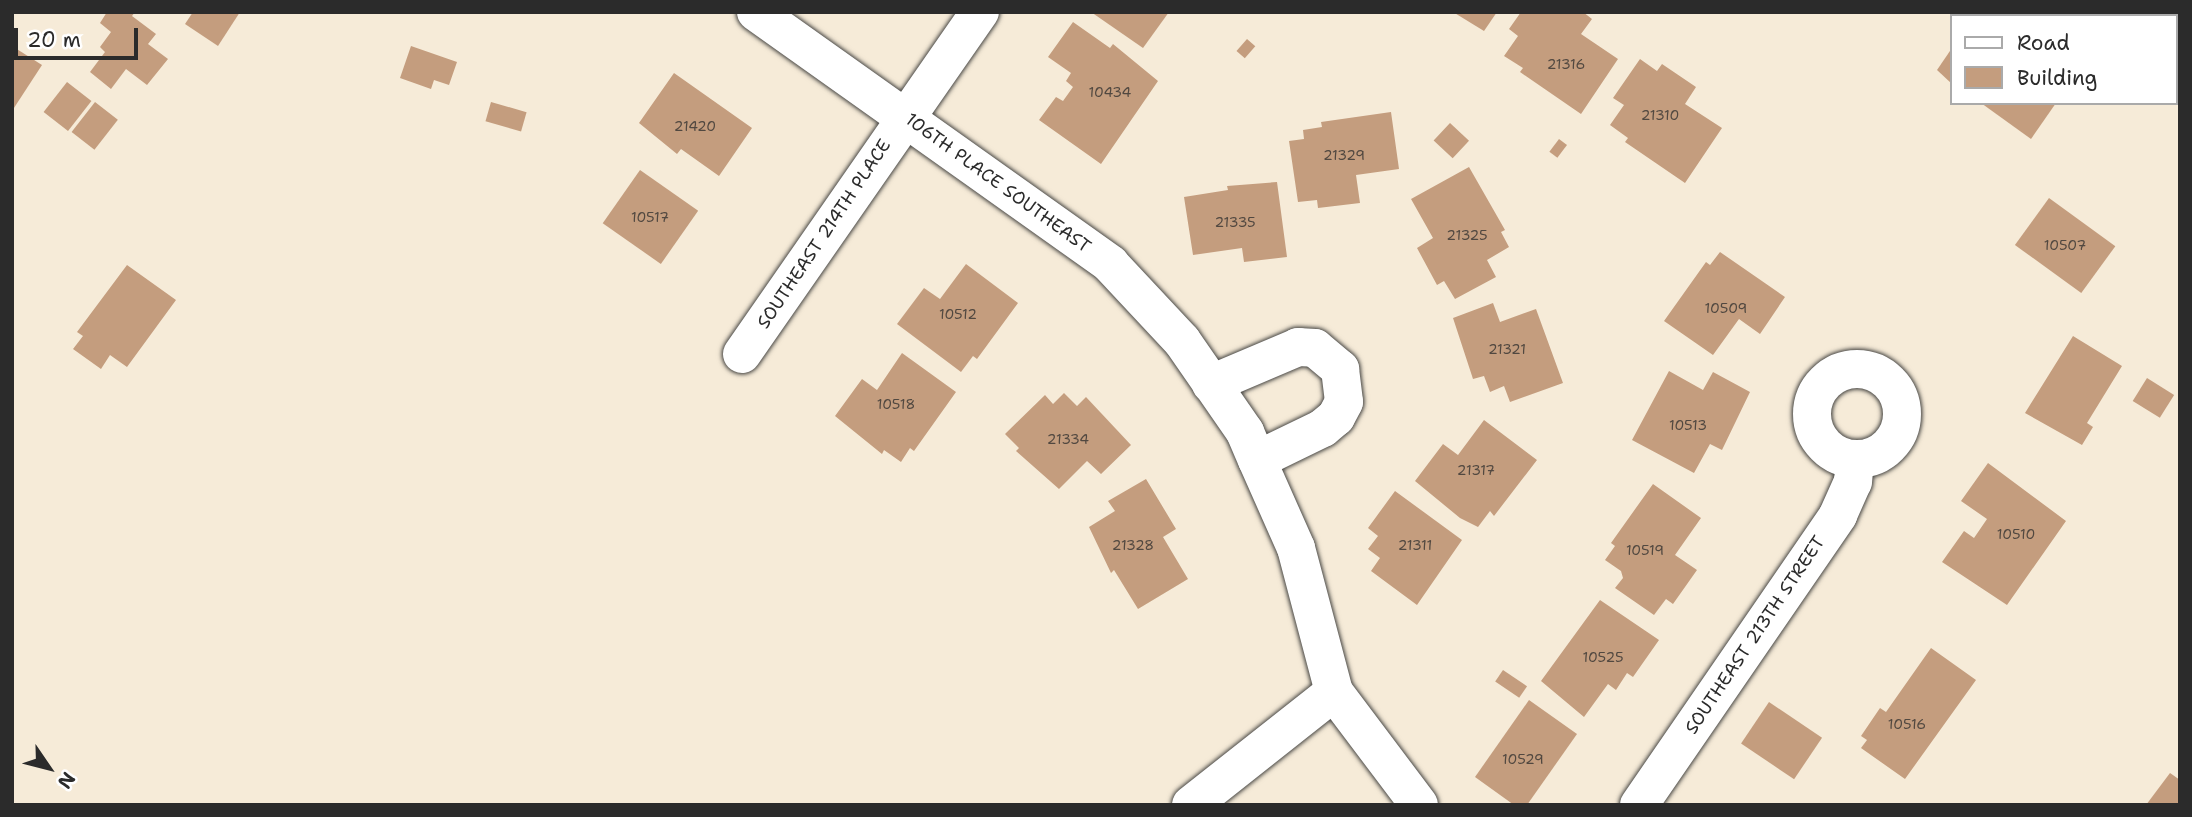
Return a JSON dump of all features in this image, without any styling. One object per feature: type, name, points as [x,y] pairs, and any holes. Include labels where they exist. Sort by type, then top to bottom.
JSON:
[{"type":"street","name":"106TH PLACE SOUTHEAST","points":[[756,12],[1110,264],[1182,341],[1245,432],[1296,548],[1334,692]]},
{"type":"street","name":"SOUTHEAST 214TH PLACE","points":[[742,354],[905,116],[980,12]]},
{"type":"street","points":[[1211,384],[1298,347],[1315,348],[1340,369],[1344,402],[1336,417],[1324,428],[1257,460]]},
{"type":"street","name":"SOUTHEAST 213TH STREET","points":[[1639,805],[1838,515],[1853,482],[1855,459]]},
{"type":"street","points":[[1191,805],[1334,692],[1419,805]]},
{"type":"building","points":[[107,12],[135,12],[132,16],[156,34],[148,44],[168,59],[147,85],[126,69],[111,89],[90,72],[105,52],[100,47],[111,32],[100,23]]},
{"type":"building","points":[[193,12],[240,12],[218,46],[185,24]]},
{"type":"building","points":[[1091,12],[1169,12],[1143,48]]},
{"type":"building","points":[[1453,12],[1497,12],[1484,31]]},
{"type":"building","points":[[1521,12],[1583,12],[1592,19],[1581,34],[1618,59],[1581,114],[1520,72],[1523,68],[1504,56],[1518,36],[1509,29]]},
{"type":"building","points":[[1073,22],[1110,48],[1113,44],[1158,81],[1101,164],[1039,120],[1056,97],[1063,101],[1073,87],[1066,81],[1071,73],[1048,57]]},
{"type":"building","points":[[1247,39],[1255,46],[1245,58],[1237,51]]},
{"type":"building","points":[[12,46],[42,65],[12,111]]},
{"type":"building","points":[[411,46],[457,62],[449,85],[434,80],[431,89],[400,78]]},
{"type":"building","points":[[1951,49],[1951,83],[1937,70]]},
{"type":"building","points":[[1640,59],[1657,71],[1662,64],[1696,87],[1685,104],[1722,128],[1685,183],[1625,142],[1628,138],[1610,125],[1624,105],[1613,98]]},
{"type":"building","points":[[674,73],[752,128],[719,176],[681,149],[677,154],[639,123]]},
{"type":"building","points":[[67,82],[91,101],[68,131],[44,112]]},
{"type":"building","points":[[95,102],[118,120],[94,150],[72,132]]},
{"type":"building","points":[[491,102],[527,112],[521,131],[485,121]]},
{"type":"building","points":[[1984,105],[2055,105],[2031,139]]},
{"type":"building","points":[[1391,112],[1399,169],[1356,175],[1360,203],[1318,208],[1317,200],[1298,202],[1289,141],[1304,139],[1303,130],[1322,127],[1321,122]]},
{"type":"building","points":[[1450,123],[1469,141],[1453,158],[1434,141]]},
{"type":"building","points":[[1559,139],[1567,145],[1557,158],[1549,152]]},
{"type":"building","points":[[1469,167],[1505,230],[1501,232],[1509,247],[1487,260],[1496,277],[1455,299],[1444,281],[1437,285],[1417,248],[1433,238],[1411,199]]},
{"type":"building","points":[[640,170],[698,211],[661,264],[603,223]]},
{"type":"building","points":[[1277,182],[1287,257],[1244,262],[1242,248],[1193,255],[1184,197],[1228,190],[1227,186]]},
{"type":"building","points":[[2049,198],[2115,246],[2081,293],[2015,245]]},
{"type":"building","points":[[1720,252],[1785,297],[1760,334],[1739,319],[1713,355],[1664,321],[1706,262],[1710,265]]},
{"type":"building","points":[[966,264],[1018,303],[977,359],[973,356],[961,372],[897,324],[924,288],[940,299]]},
{"type":"building","points":[[127,265],[176,300],[127,367],[110,355],[101,369],[73,349],[83,336],[77,332]]},
{"type":"building","points":[[1493,303],[1500,322],[1536,309],[1563,383],[1510,402],[1504,386],[1490,392],[1484,376],[1473,379],[1453,318]]},
{"type":"building","points":[[2073,336],[2122,366],[2087,423],[2093,427],[2082,445],[2025,413]]},
{"type":"building","points":[[902,353],[956,392],[914,451],[910,448],[901,462],[884,450],[882,454],[835,416],[862,379],[877,390]]},
{"type":"building","points":[[1669,371],[1703,390],[1713,372],[1750,392],[1722,450],[1710,444],[1694,473],[1632,440]]},
{"type":"building","points":[[2147,378],[2174,395],[2160,418],[2133,401]]},
{"type":"building","points":[[1064,393],[1077,406],[1086,397],[1131,445],[1101,474],[1087,461],[1059,489],[1016,451],[1019,448],[1005,434],[1045,395],[1053,404]]},
{"type":"building","points":[[1484,420],[1537,460],[1494,516],[1490,511],[1478,527],[1460,518],[1415,481],[1443,444],[1458,455]]},
{"type":"building","points":[[1988,463],[2066,521],[2007,605],[1942,562],[1964,531],[1974,538],[1987,519],[1961,501]]},
{"type":"building","points":[[1146,479],[1176,529],[1163,537],[1188,579],[1138,609],[1114,570],[1111,573],[1089,527],[1115,511],[1108,501]]},
{"type":"building","points":[[1653,484],[1701,518],[1675,555],[1697,570],[1673,604],[1666,599],[1654,615],[1615,588],[1623,578],[1621,571],[1605,560],[1615,546],[1611,543]]},
{"type":"building","points":[[1395,491],[1462,540],[1417,605],[1371,571],[1380,558],[1368,549],[1378,536],[1368,528]]},
{"type":"building","points":[[1600,600],[1659,640],[1633,677],[1627,673],[1616,690],[1608,684],[1584,717],[1541,681]]},
{"type":"building","points":[[1931,648],[1976,680],[1905,779],[1861,748],[1867,740],[1861,736],[1880,708],[1886,712]]},
{"type":"building","points":[[1503,670],[1527,686],[1519,698],[1495,682]]},
{"type":"building","points":[[1529,700],[1577,734],[1527,805],[1514,805],[1475,777]]},
{"type":"building","points":[[1769,702],[1822,738],[1794,779],[1741,743]]},
{"type":"building","points":[[2170,773],[2180,780],[2180,805],[2146,805]]}]
